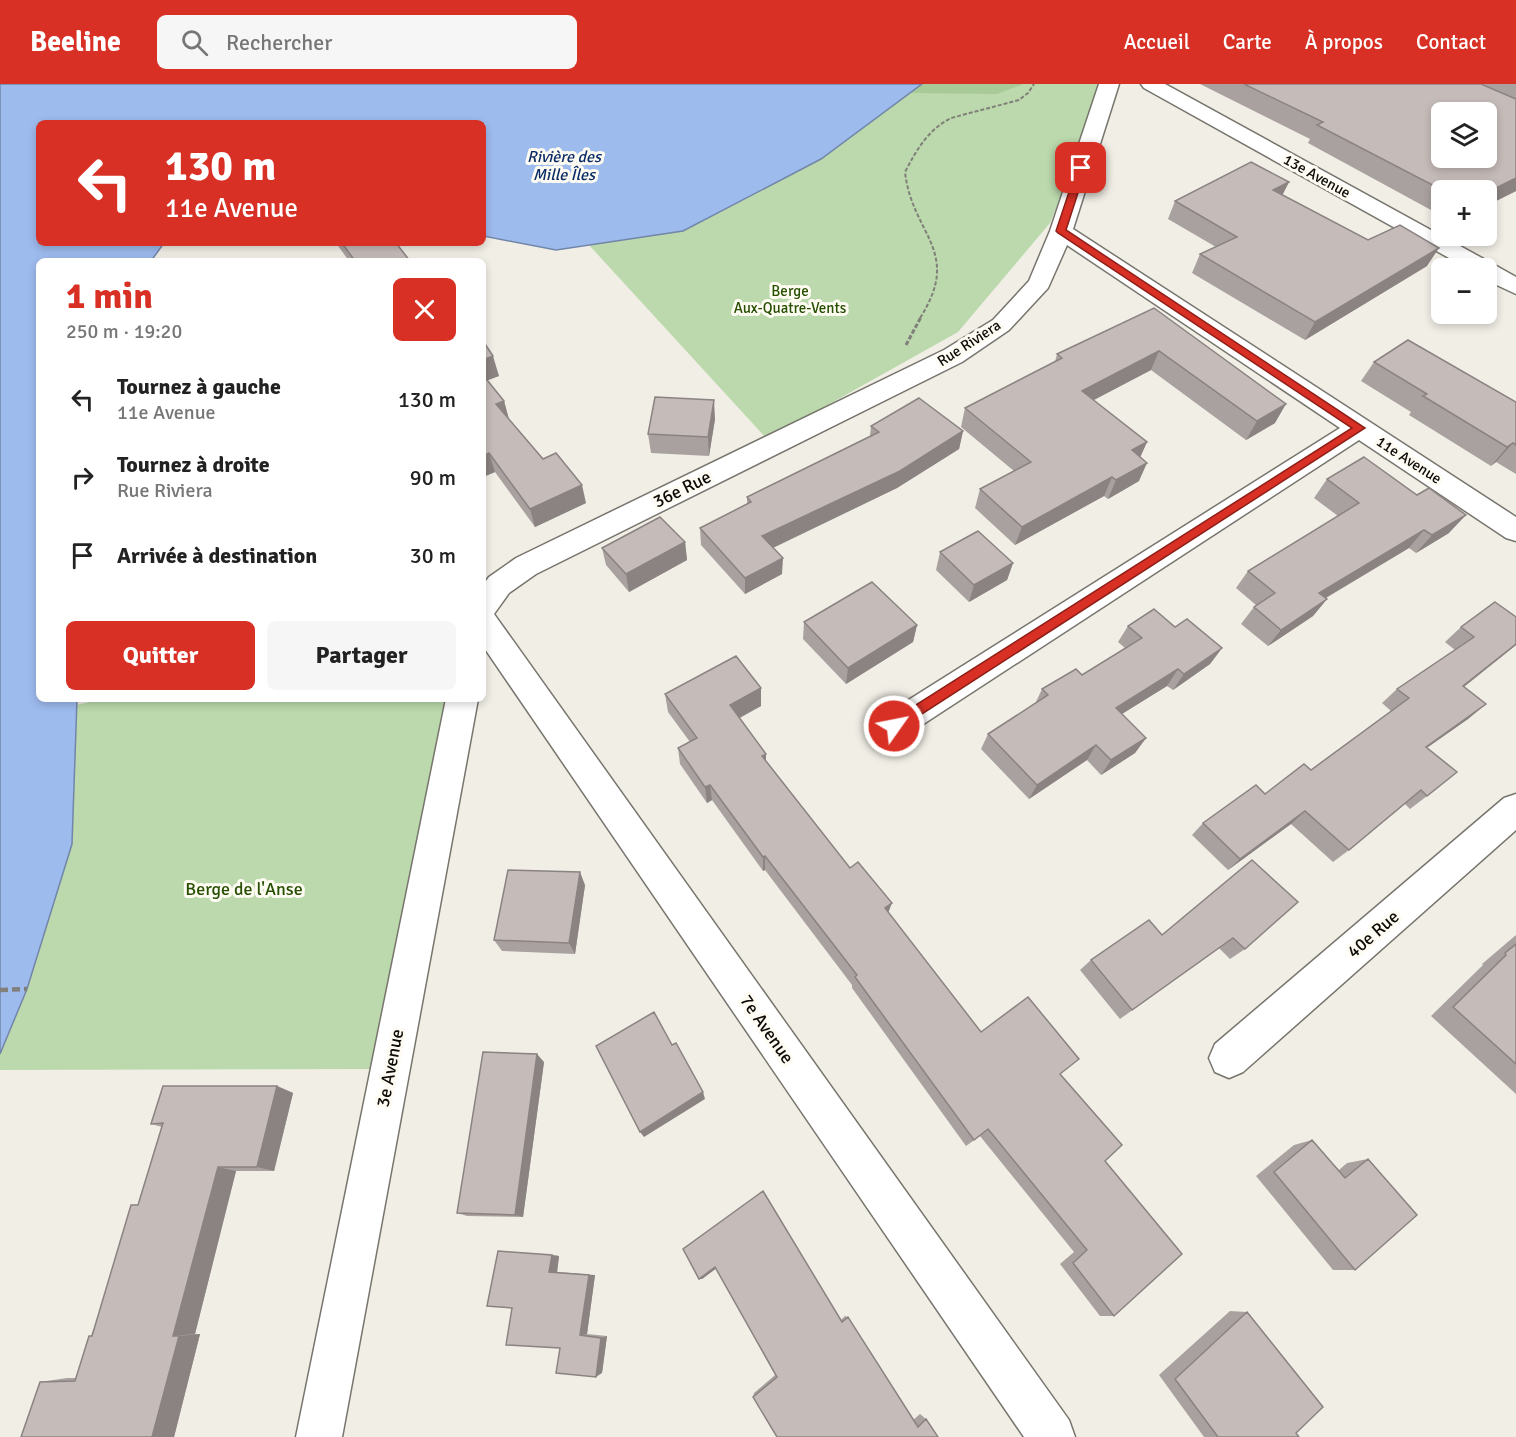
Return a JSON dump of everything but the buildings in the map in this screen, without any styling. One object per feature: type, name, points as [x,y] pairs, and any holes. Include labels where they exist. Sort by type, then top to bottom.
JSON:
[{"type":"street","name":"Rue Riviera","points":[[893,386],[953,356],[1000,325],[1040,283],[1061,231],[1109,84]]},
{"type":"street","name":"13e Avenue","points":[[1151,84],[1465,258]]},
{"type":"street","name":"11e Avenue","points":[[1061,231],[1516,531]]},
{"type":"street","name":"13e Avenue","points":[[1497,276],[1516,287]]},
{"type":"street","name":"36e Rue","points":[[486,603],[499,585],[526,567],[893,386]]},
{"type":"street","points":[[894,726],[1359,428]]},
{"type":"street","name":"7e Avenue","points":[[486,626],[1052,1437]]},
{"type":"street","name":"3e Avenue","points":[[319,1437],[461,702]]},
{"type":"street","name":"40e Rue","points":[[1229,1058],[1516,809]]},
{"type":"path","points":[[893,386],[910,332],[934,294],[938,279],[937,260],[908,193],[905,172],[930,131],[943,121],[958,115],[1014,102],[1032,90],[1034,84]]},
{"type":"path","points":[[0,990],[27,989]]},
{"type":"green space","name":"Berge Aux-Quatre-Vents","points":[[922,84],[1107,84],[1050,223],[958,332],[767,439],[589,245],[683,231],[821,159]]},
{"type":"green space","points":[[922,84],[1023,84],[997,94],[911,93]]},
{"type":"green space","name":"Berge de l'Anse","points":[[90,702],[461,702],[390,1069],[0,1070],[0,1054],[27,989],[72,844],[76,705]]},
{"type":"water","name":"Rivière des Mille Îles","points":[[0,84],[922,84],[821,159],[683,231],[556,250],[486,237],[486,120],[36,120],[36,246],[162,246],[153,258],[36,258],[36,702],[77,702],[72,844],[27,989],[0,1054]]},
{"type":"route","points":[[894,726],[1359,428],[1061,231],[1081,168]]}]
